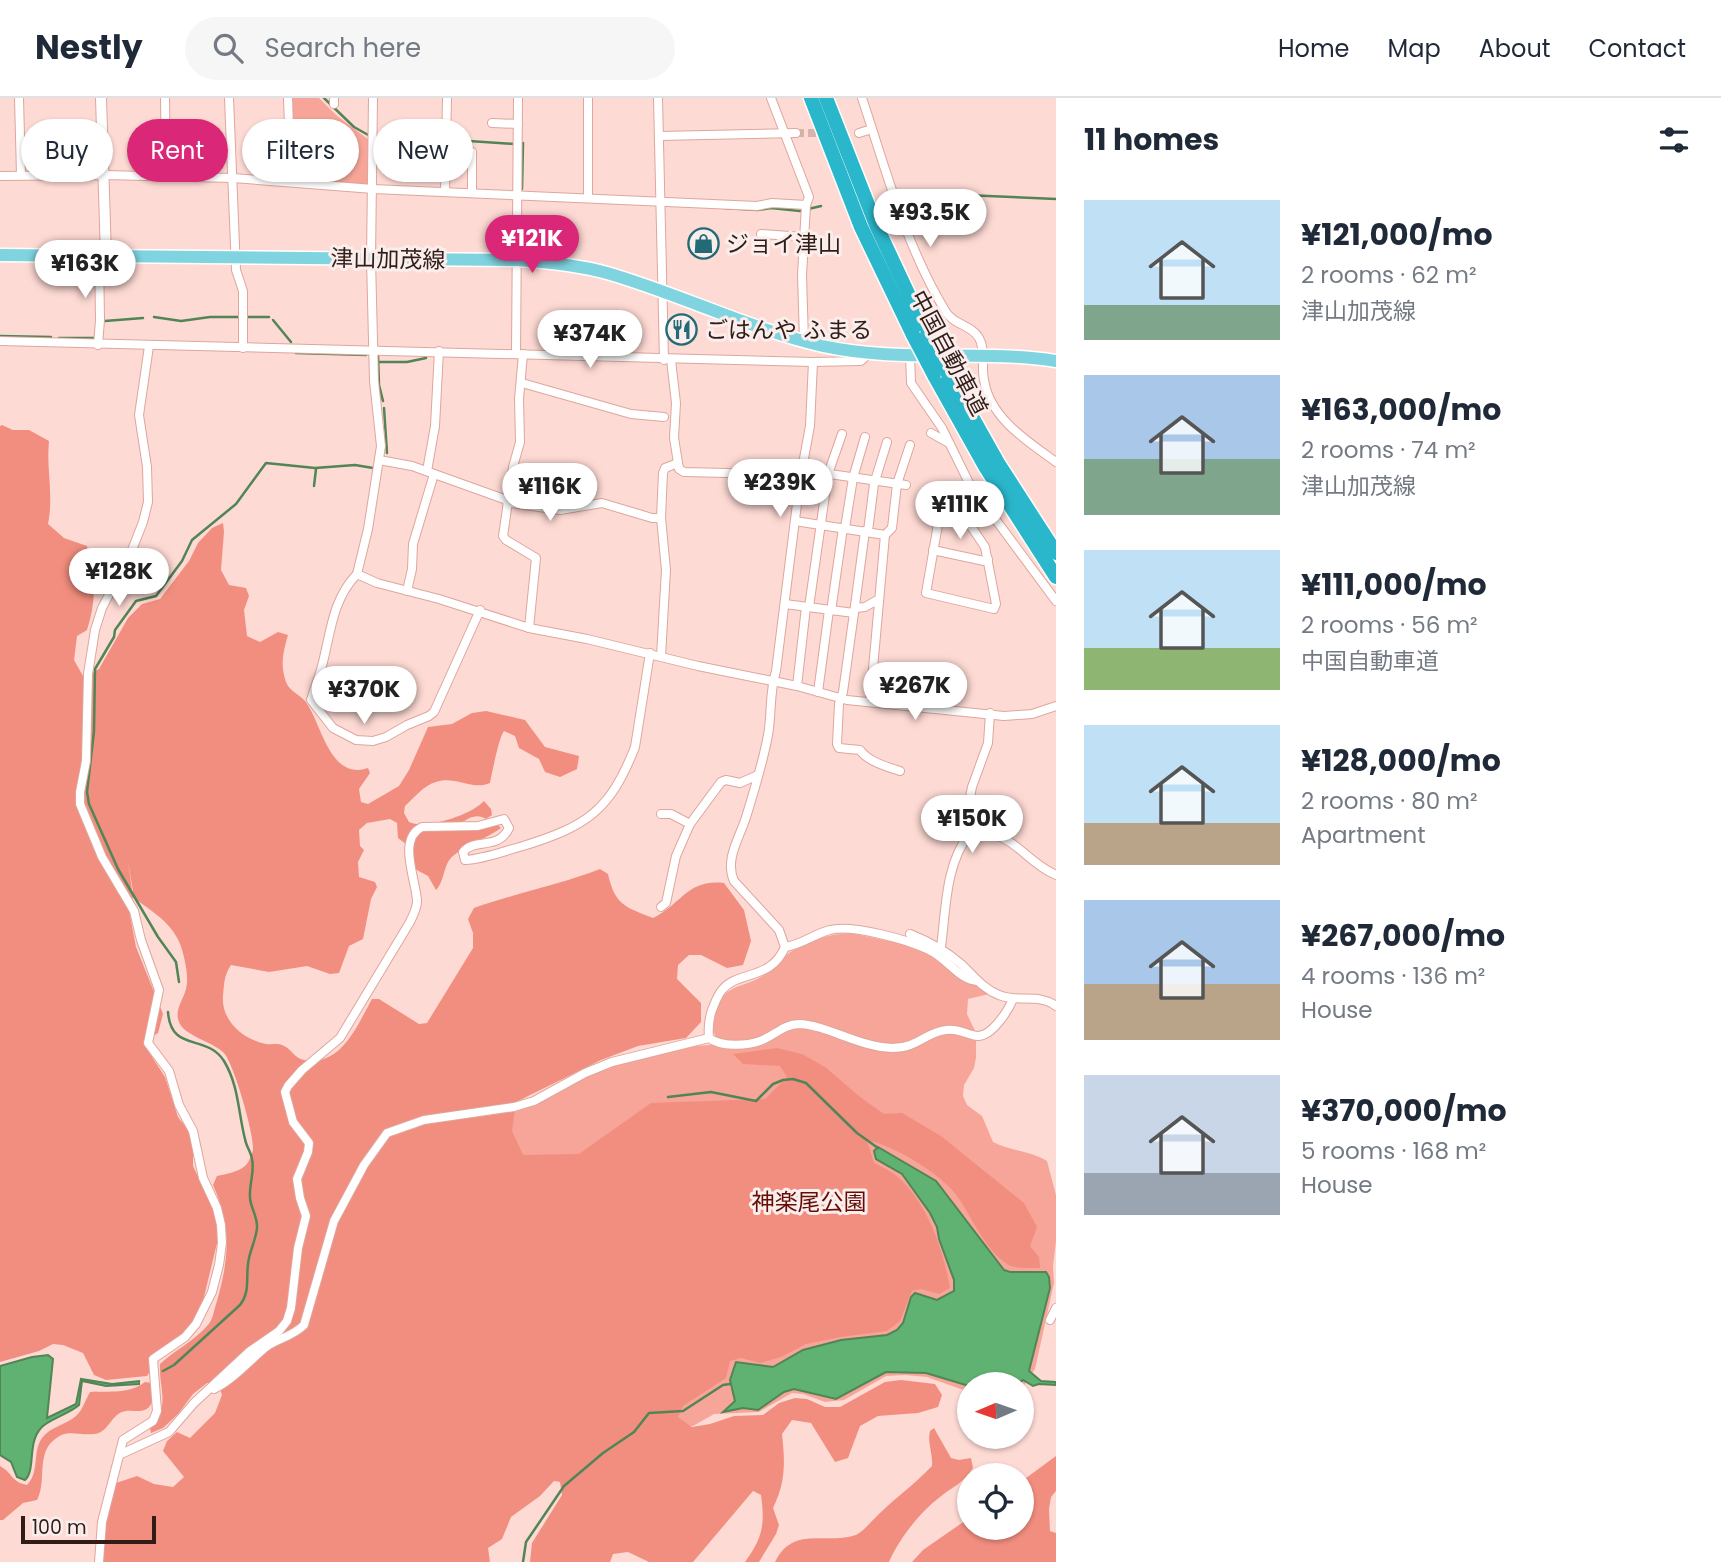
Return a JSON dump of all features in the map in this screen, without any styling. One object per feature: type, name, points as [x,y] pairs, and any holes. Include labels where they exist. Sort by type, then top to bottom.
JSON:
[{"type":"highway","name":"中国自動車道","points":[[811,98],[861,227],[941,374],[986,468],[1056,577]]},
{"type":"highway","name":"中国自動車道","points":[[826,98],[920,334]]},
{"type":"highway","name":"中国自動車道","points":[[941,374],[1056,553]]},
{"type":"main road","name":"津山加茂線","points":[[0,255],[549,262],[606,272],[804,341],[844,350],[1056,361]]},
{"type":"street","points":[[0,176],[21,175],[19,98]]},
{"type":"street","points":[[101,98],[102,119]]},
{"type":"street","points":[[164,98],[165,119]]},
{"type":"street","points":[[229,98],[236,270],[243,291],[243,348]]},
{"type":"street","points":[[288,98],[289,119]]},
{"type":"street","points":[[373,98],[373,351],[381,446],[364,549],[357,574],[348,585],[330,624],[322,667],[311,700],[333,728],[356,740],[373,741],[386,737],[429,716],[434,712],[480,611]]},
{"type":"street","points":[[445,192],[447,98]]},
{"type":"street","points":[[518,98],[518,260],[522,383],[519,398],[520,442],[513,467],[503,536],[536,558],[529,628]]},
{"type":"street","points":[[588,98],[588,197]]},
{"type":"street","points":[[658,98],[664,292],[668,360],[676,403],[674,438],[679,469],[684,472],[828,474],[901,484]]},
{"type":"street","points":[[771,98],[808,197],[802,275],[804,341]]},
{"type":"street","points":[[862,98],[908,232],[930,283],[951,319],[976,333],[981,340],[984,382],[1002,417],[1019,436],[1056,462]]},
{"type":"street","points":[[492,123],[518,124]]},
{"type":"street","points":[[859,133],[872,129]]},
{"type":"street","points":[[659,136],[796,133]]},
{"type":"street","points":[[228,178],[242,179]]},
{"type":"street","points":[[98,345],[104,182]]},
{"type":"street","points":[[291,182],[373,189],[757,206],[772,203],[806,205]]},
{"type":"street","points":[[472,182],[472,193]]},
{"type":"street","points":[[761,234],[804,237]]},
{"type":"street","points":[[0,341],[439,351],[668,360],[861,361],[869,353]]},
{"type":"street","points":[[99,1562],[102,1522],[123,1440],[153,1421],[158,1411],[153,1359],[186,1337],[196,1324],[212,1292],[222,1243],[217,1208],[203,1178],[193,1130],[179,1105],[169,1071],[148,1043],[159,990],[134,911],[102,857],[80,804],[79,792],[86,761],[88,674],[95,630],[102,608],[130,555],[148,502],[147,467],[139,415],[149,346]]},
{"type":"street","points":[[407,591],[412,569],[413,544],[431,472],[439,351]]},
{"type":"street","points":[[910,355],[911,383],[942,428],[970,485],[1056,601]]},
{"type":"street","points":[[709,1038],[710,1017],[722,990],[728,984],[771,966],[785,947],[779,930],[734,881],[730,873],[733,850],[743,828],[768,735],[773,681],[813,403],[813,362]]},
{"type":"street","points":[[522,383],[631,414],[664,417]]},
{"type":"street","points":[[931,432],[947,442]]},
{"type":"street","points":[[797,686],[828,474],[842,434]]},
{"type":"street","points":[[818,692],[853,478],[865,437]]},
{"type":"street","points":[[887,442],[875,481],[866,531],[841,698],[839,748],[860,750],[862,755],[900,771]]},
{"type":"street","points":[[870,702],[885,535],[892,528],[909,445]]},
{"type":"street","points":[[379,460],[431,472],[507,502],[560,510],[602,503],[660,518]]},
{"type":"street","points":[[661,656],[666,570],[660,518],[663,473],[666,468],[678,463]]},
{"type":"street","points":[[954,501],[985,547],[996,604],[994,609],[926,593],[940,513],[970,485]]},
{"type":"street","points":[[795,521],[885,535]]},
{"type":"street","points":[[933,550],[988,559]]},
{"type":"street","points":[[357,574],[369,580],[480,611],[529,628],[841,698],[1021,715],[1056,706]]},
{"type":"street","points":[[785,604],[854,610],[879,599]]},
{"type":"street","points":[[121,1454],[169,1432],[209,1389],[250,1351],[279,1331],[286,1321],[291,1307],[298,1248],[306,1216],[297,1179],[309,1143],[293,1122],[285,1092],[302,1070],[340,1038],[416,910],[410,852],[410,838],[415,830],[422,827],[478,826],[504,819],[509,828],[506,834],[495,842],[468,846],[463,852],[465,860],[550,838],[579,825],[609,797],[631,758],[650,653]]},
{"type":"street","points":[[970,833],[965,823],[972,788],[988,743],[990,713]]},
{"type":"street","points":[[661,907],[666,903],[676,856],[690,824],[721,782],[726,780],[740,783],[758,775]]},
{"type":"street","points":[[661,814],[671,814],[690,824]]},
{"type":"street","points":[[970,833],[1004,838],[1056,875]]},
{"type":"street","points":[[941,947],[952,869],[961,844],[970,833]]},
{"type":"street","points":[[785,947],[794,946],[831,929],[856,930],[927,949],[954,967],[964,978],[977,981]]},
{"type":"street","points":[[910,934],[941,947],[977,981],[1000,996],[1048,1000],[1056,1006]]},
{"type":"street","points":[[209,1389],[216,1389],[269,1345],[294,1335],[304,1325],[334,1221],[364,1165],[387,1133],[424,1120],[514,1107],[534,1101],[612,1062],[709,1038],[723,1044],[758,1042],[796,1024],[892,1048],[922,1042],[935,1032],[947,1030],[962,1030],[977,1036],[985,1034],[996,1024],[1013,999]]},
{"type":"street","points":[[1051,1320],[1056,1308]]},
{"type":"green space","points":[[292,98],[319,98],[341,119],[293,119]]},
{"type":"green space","points":[[359,132],[369,140],[369,180],[366,185],[332,182],[359,182]]},
{"type":"green space","points":[[2,425],[13,430],[29,430],[49,441],[48,524],[64,538],[87,546],[94,598],[87,630],[77,636],[74,660],[83,676],[99,669],[128,618],[142,604],[160,599],[189,561],[198,543],[212,528],[223,523],[221,570],[229,585],[246,588],[249,596],[244,610],[247,636],[260,642],[278,632],[288,635],[283,658],[286,682],[289,688],[305,701],[335,758],[344,766],[355,770],[368,768],[370,773],[359,789],[361,802],[368,804],[399,786],[428,727],[452,724],[472,713],[486,711],[525,720],[545,747],[579,756],[577,769],[560,777],[545,772],[539,759],[519,748],[515,736],[504,731],[490,783],[477,785],[443,780],[419,792],[405,806],[404,813],[409,822],[426,824],[448,820],[484,801],[491,809],[492,815],[486,819],[473,817],[460,824],[469,830],[498,825],[501,828],[453,856],[447,863],[436,890],[428,876],[415,869],[410,847],[398,838],[397,823],[390,819],[367,823],[359,830],[360,846],[364,850],[358,862],[359,877],[375,882],[377,887],[371,899],[363,939],[349,946],[339,973],[330,974],[307,966],[269,972],[231,965],[225,980],[223,1005],[229,1020],[241,1033],[266,1044],[282,1045],[301,1059],[317,1060],[338,1051],[354,1032],[372,999],[379,999],[419,1024],[427,1023],[473,948],[473,933],[468,919],[474,908],[490,903],[600,869],[608,874],[614,892],[623,904],[653,918],[701,885],[724,883],[744,910],[751,941],[743,965],[727,968],[701,955],[689,955],[678,965],[677,979],[701,1003],[701,1022],[686,1038],[638,1046],[601,1060],[516,1102],[512,1131],[523,1155],[579,1154],[651,1103],[765,1099],[787,1077],[780,1066],[743,1064],[733,1054],[777,1048],[802,1054],[825,1067],[884,1114],[902,1113],[941,1136],[1024,1203],[1037,1227],[1030,1246],[1039,1257],[1040,1268],[1016,1267],[1000,1259],[946,1184],[902,1154],[867,1140],[874,1163],[898,1177],[909,1188],[926,1214],[943,1258],[950,1288],[939,1294],[921,1289],[912,1291],[900,1321],[887,1331],[806,1344],[781,1357],[760,1363],[741,1358],[730,1361],[726,1378],[683,1406],[678,1417],[692,1427],[734,1416],[763,1415],[779,1403],[795,1398],[807,1399],[825,1407],[840,1407],[885,1382],[901,1380],[935,1384],[942,1395],[938,1407],[918,1413],[878,1416],[860,1426],[848,1458],[835,1462],[811,1423],[792,1420],[782,1434],[784,1472],[773,1508],[779,1525],[759,1562],[745,1562],[759,1538],[763,1515],[761,1495],[753,1491],[693,1562],[649,1562],[628,1552],[613,1554],[610,1562],[530,1562],[532,1543],[562,1495],[560,1482],[554,1481],[540,1496],[511,1517],[502,1539],[488,1548],[490,1562],[103,1562],[104,1533],[116,1483],[137,1476],[154,1484],[173,1487],[184,1477],[163,1451],[167,1441],[177,1432],[190,1438],[215,1413],[222,1395],[218,1383],[207,1383],[193,1394],[163,1428],[151,1433],[150,1428],[162,1404],[160,1364],[209,1324],[221,1285],[226,1256],[226,1229],[213,1185],[217,1176],[246,1165],[253,1152],[253,1143],[243,1101],[224,1053],[188,1032],[180,1024],[178,1010],[187,979],[182,950],[167,924],[134,898],[128,861],[133,898],[128,905],[136,947],[163,1014],[158,1033],[145,1041],[145,1046],[165,1077],[178,1117],[189,1131],[193,1145],[193,1166],[215,1212],[218,1239],[203,1301],[187,1332],[151,1356],[151,1370],[147,1376],[106,1380],[94,1375],[83,1353],[53,1344],[39,1351],[0,1362]]},
{"type":"green space","name":"神楽尾公園","points":[[850,933],[918,947],[978,984],[989,994],[968,999],[967,1014],[976,1033],[976,1058],[974,1068],[964,1085],[963,1096],[967,1105],[982,1116],[993,1142],[1047,1161],[1056,1195],[1054,1283],[1035,1369],[1033,1372],[957,1372],[957,1388],[927,1377],[886,1376],[844,1400],[825,1402],[792,1393],[759,1412],[714,1414],[693,1426],[680,1426],[559,1250],[505,1115],[624,1061],[668,1050],[712,1045],[716,1037],[714,1017],[728,992],[764,975],[789,953],[803,945]]},
{"type":"green space","points":[[145,1382],[152,1383],[153,1399],[148,1408],[122,1412],[99,1433],[68,1433],[59,1436],[45,1453],[37,1500],[23,1503],[0,1520],[0,1466],[18,1482],[27,1485],[33,1474],[37,1449],[42,1438],[76,1416],[90,1392],[126,1390]]},
{"type":"green space","points":[[934,1428],[951,1458],[971,1458],[972,1463],[957,1463],[957,1484],[932,1503],[918,1518],[898,1544],[889,1562],[775,1562],[782,1551],[800,1540],[844,1538],[862,1531],[932,1466],[930,1431]]},
{"type":"green space","points":[[1056,1456],[1056,1491],[1051,1497],[1049,1509],[1050,1531],[1056,1533],[1056,1562],[912,1562],[923,1550],[957,1526],[957,1540],[1034,1540],[1034,1472]]},
{"type":"shaded area","points":[[878,1147],[936,1181],[1004,1270],[1046,1272],[1050,1288],[1030,1372],[957,1372],[957,1382],[926,1373],[886,1372],[836,1399],[794,1389],[784,1392],[758,1410],[743,1408],[723,1412],[735,1401],[730,1380],[736,1362],[773,1367],[803,1350],[841,1340],[887,1335],[903,1323],[911,1297],[915,1293],[937,1300],[954,1291],[954,1280],[930,1213],[902,1174],[876,1159],[874,1151]]},
{"type":"shaded area","points":[[48,1355],[53,1359],[47,1418],[76,1404],[81,1379],[112,1384],[139,1381],[139,1384],[106,1386],[82,1381],[79,1405],[44,1425],[37,1434],[30,1470],[25,1480],[17,1477],[11,1462],[0,1455],[0,1366]]},
{"type":"shaded area","points":[[1034,1375],[1041,1381],[1056,1382],[1056,1385],[1034,1386]]},
{"type":"waterway","points":[[324,98],[354,127],[370,136]]},
{"type":"waterway","points":[[473,141],[514,144]]},
{"type":"waterway","points":[[522,189],[523,143]]},
{"type":"waterway","points":[[886,196],[964,195],[1056,199]]},
{"type":"waterway","points":[[724,208],[800,211],[821,206]]},
{"type":"waterway","points":[[154,317],[181,321],[239,317]]},
{"type":"waterway","points":[[246,317],[269,317]]},
{"type":"waterway","points":[[105,321],[143,318]]},
{"type":"waterway","points":[[273,320],[291,342]]},
{"type":"waterway","points":[[0,336],[51,337]]},
{"type":"waterway","points":[[59,338],[94,338]]},
{"type":"waterway","points":[[296,353],[366,355]]},
{"type":"waterway","points":[[378,355],[379,385],[383,401]]},
{"type":"waterway","points":[[377,362],[407,362],[426,358]]},
{"type":"waterway","points":[[384,408],[387,453]]},
{"type":"waterway","points":[[179,982],[176,962],[118,869],[89,804],[87,792],[94,731],[95,669],[114,637],[115,630],[136,601],[156,596],[182,561],[192,540],[236,504],[266,463],[315,468],[355,465],[373,468]]},
{"type":"waterway","points":[[314,486],[316,469]]},
{"type":"waterway","points":[[163,1371],[174,1365],[240,1305],[246,1291],[249,1260],[257,1228],[250,1197],[252,1159],[229,1070],[217,1053],[175,1033],[168,1012]]},
{"type":"waterway","points":[[668,1097],[711,1092],[756,1101],[773,1084],[793,1079],[806,1083],[857,1133],[878,1148]]},
{"type":"waterway","points":[[523,1562],[526,1542],[564,1486],[603,1453],[634,1432],[649,1413],[683,1411],[723,1385],[730,1384]]},
{"type":"tunnel","points":[[796,133],[825,133]]},
{"type":"place","name":"ジョイ津山","points":[[703,244]]},
{"type":"place","name":"ごはんや ふまる","points":[[682,330]]}]
